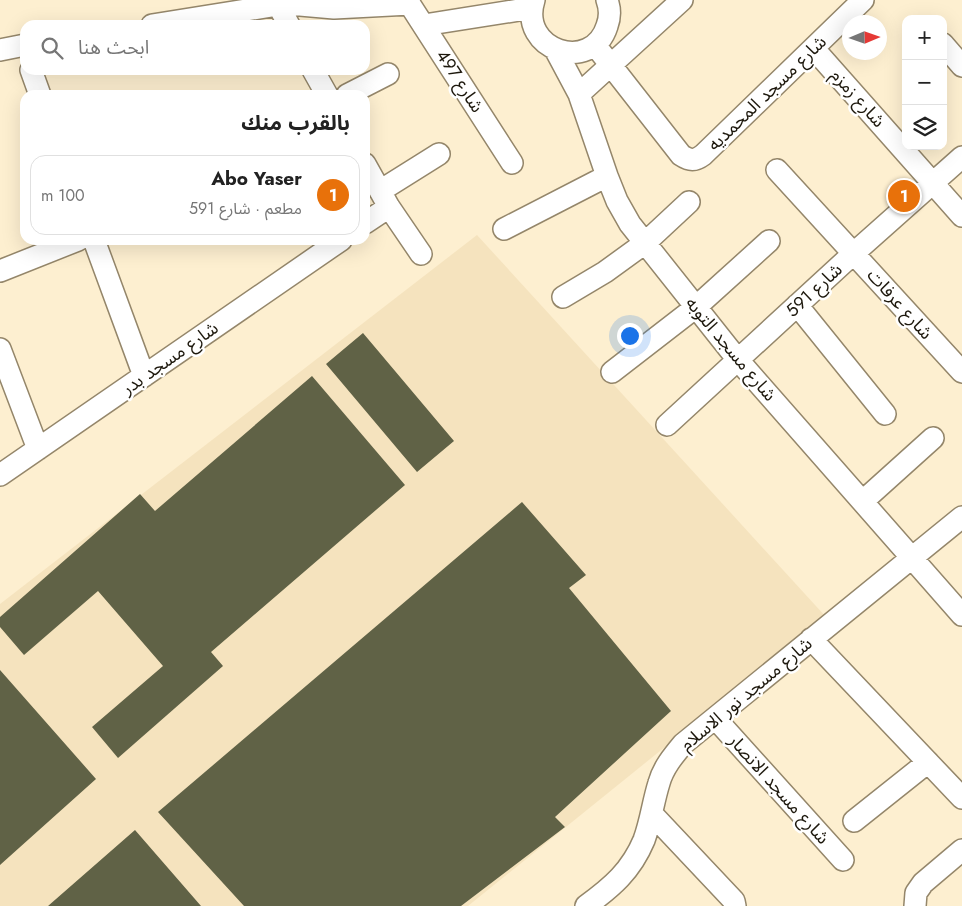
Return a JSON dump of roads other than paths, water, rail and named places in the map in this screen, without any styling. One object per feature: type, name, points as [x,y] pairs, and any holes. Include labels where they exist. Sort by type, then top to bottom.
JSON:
[{"type":"street","points":[[424,25],[533,4],[532,18],[534,28],[539,36],[555,49],[568,53],[582,51],[595,45],[601,38],[609,22],[610,13],[607,0]]},
{"type":"street","points":[[578,94],[682,0]]},
{"type":"street","name":"شارع مسجد المحمديه","points":[[595,45],[681,155],[688,160],[696,160],[863,0]]},
{"type":"street","points":[[184,20],[278,5],[334,8],[409,2]]},
{"type":"street","name":"شارع 497","points":[[409,2],[512,163]]},
{"type":"street","points":[[278,5],[286,20]]},
{"type":"street","points":[[0,50],[20,48]]},
{"type":"street","name":"شارع مسجد التوبه","points":[[555,49],[578,94],[617,201],[645,243],[738,360],[962,615]]},
{"type":"street","name":"شارع زمزم","points":[[814,49],[962,216]]},
{"type":"street","points":[[947,49],[962,66]]},
{"type":"street","points":[[357,90],[388,74]]},
{"type":"street","points":[[33,75],[38,90]]},
{"type":"street","points":[[316,75],[324,90]]},
{"type":"street","points":[[370,217],[384,199],[440,154]]},
{"type":"street","name":"شارع 591","points":[[667,425],[854,253],[962,157]]},
{"type":"street","name":"شارع عرفات","points":[[777,170],[962,372]]},
{"type":"street","points":[[370,173],[384,199],[421,254]]},
{"type":"street","points":[[504,229],[607,176]]},
{"type":"street","points":[[563,297],[605,272],[645,243],[689,202]]},
{"type":"street","points":[[612,372],[696,307],[769,241]]},
{"type":"street","points":[[0,271],[65,245]]},
{"type":"street","points":[[96,245],[144,376]]},
{"type":"street","name":"شارع مسجد بدر","points":[[0,475],[334,245]]},
{"type":"street","points":[[797,305],[885,414]]},
{"type":"street","points":[[0,349],[38,449]]},
{"type":"street","points":[[863,501],[933,438]]},
{"type":"street","name":"شارع مسجد نور الاسلام","points":[[586,906],[612,896],[643,840],[652,814],[658,783],[668,762],[683,744],[962,517]]},
{"type":"street","points":[[811,640],[962,798]]},
{"type":"street","name":"شارع مسجد الانصار","points":[[716,718],[842,860]]},
{"type":"street","points":[[854,821],[928,762]]},
{"type":"street","points":[[652,814],[734,901],[735,906]]},
{"type":"street","points":[[915,899],[923,883],[962,850]]},
{"type":"place","name":"Abo Yaser","points":[[904,196]]}]
